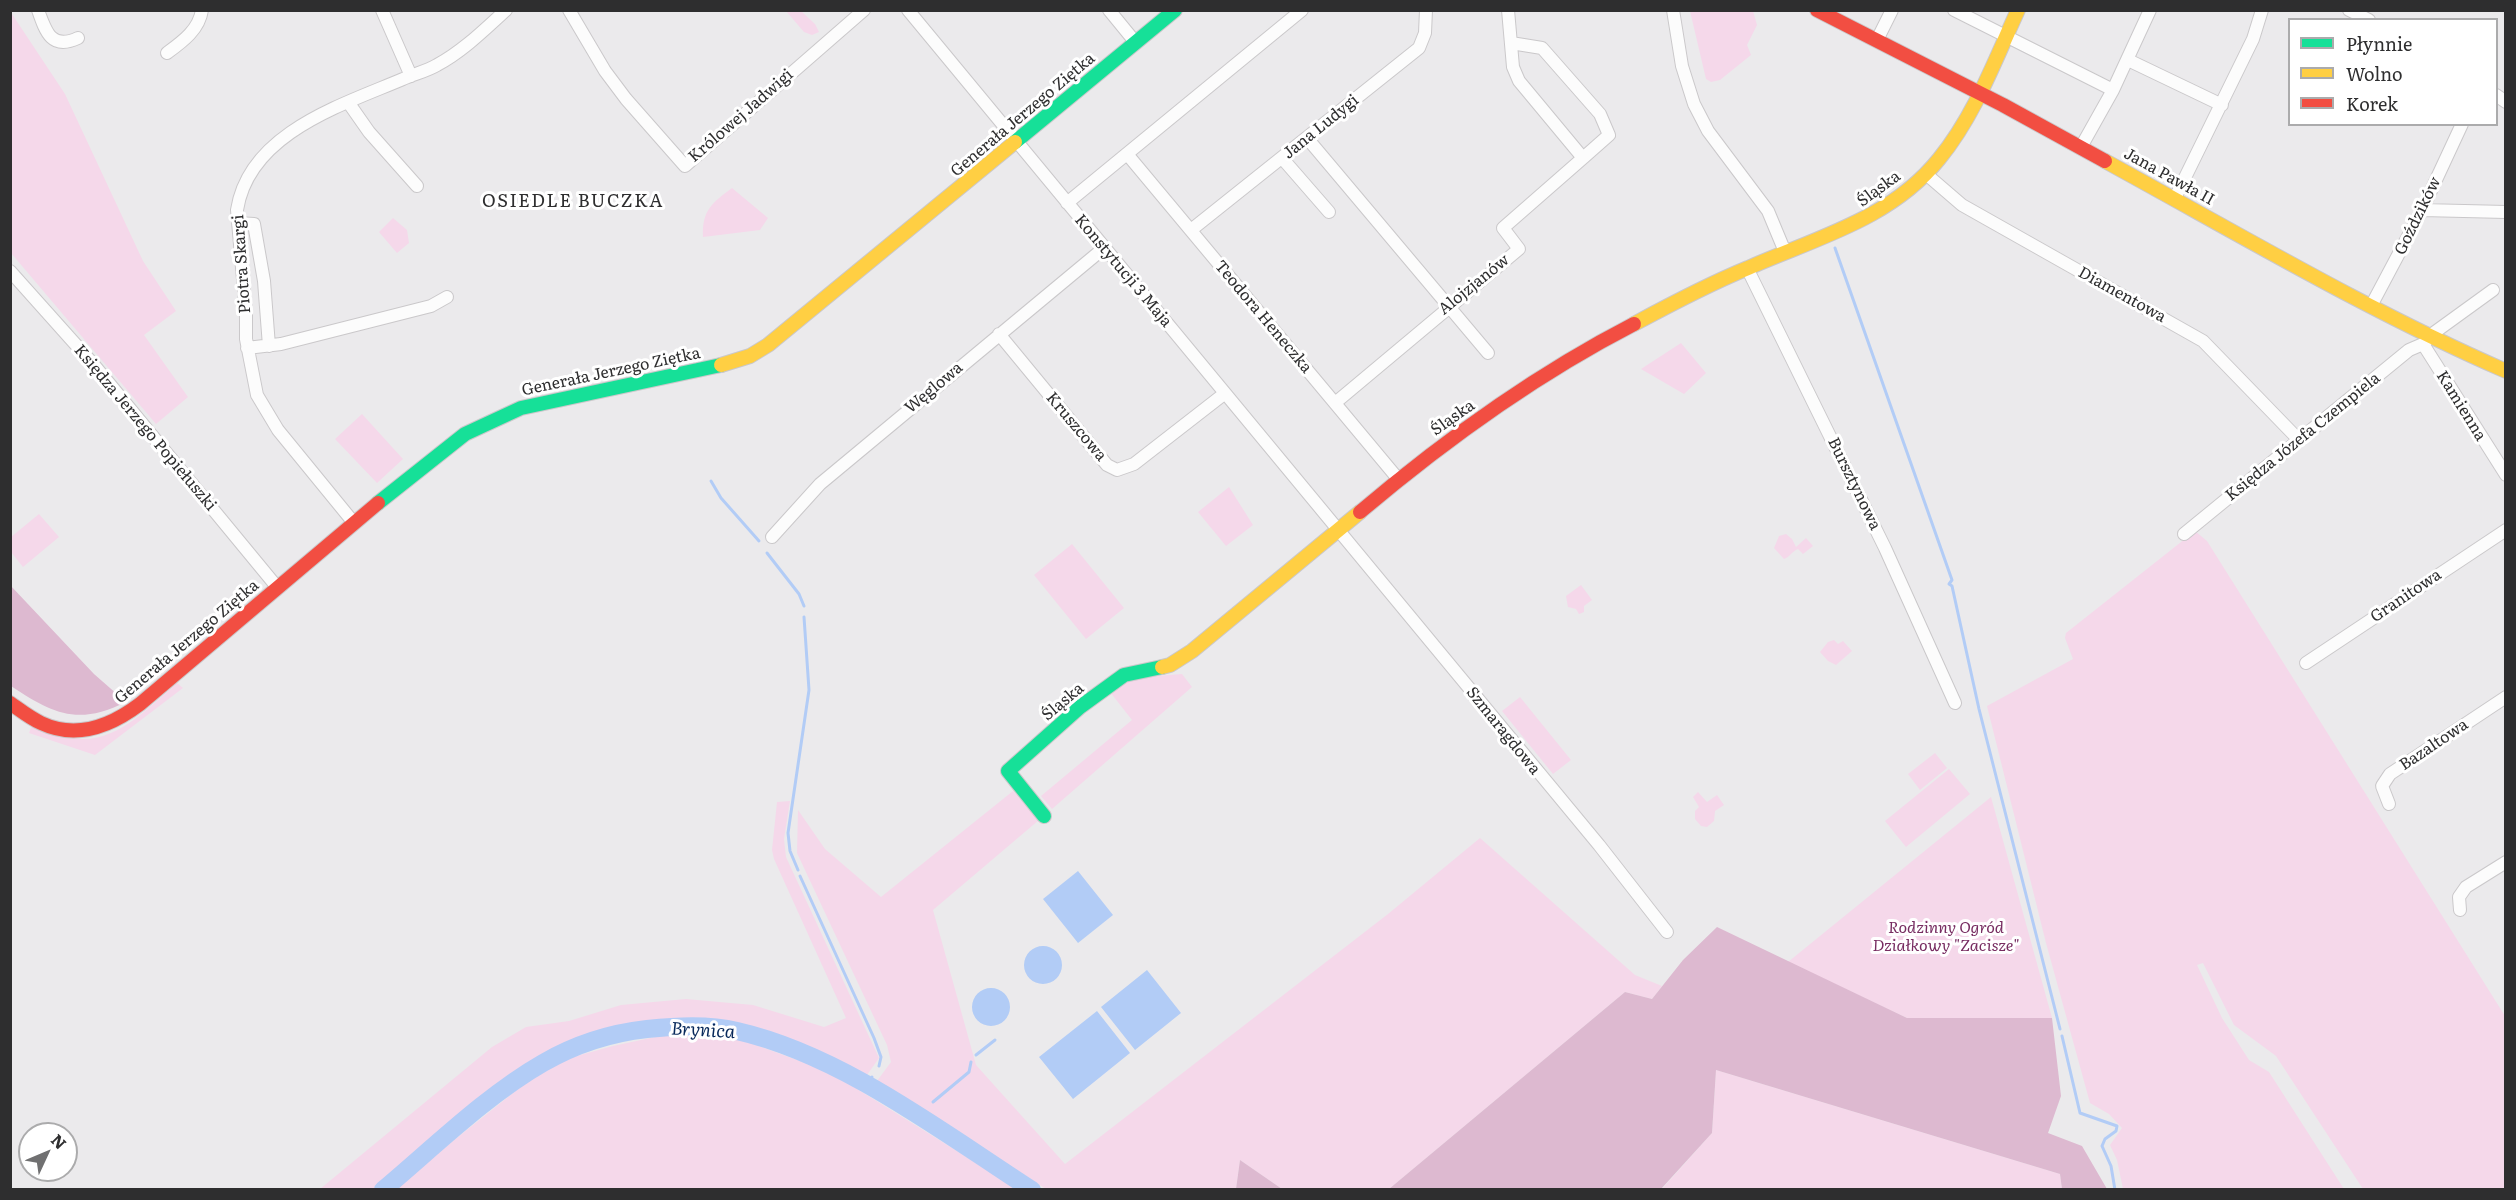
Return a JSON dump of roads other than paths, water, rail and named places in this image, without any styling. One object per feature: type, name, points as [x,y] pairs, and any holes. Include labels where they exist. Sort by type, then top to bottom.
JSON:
[{"type":"street","points":[[38,10],[49,36],[57,42],[67,43],[78,38]]},
{"type":"street","points":[[167,53],[194,29],[201,18],[202,10]]},
{"type":"street","points":[[382,10],[411,76]]},
{"type":"street","name":"Piotra Skargi","points":[[354,523],[278,430],[254,387],[247,348],[237,210],[243,186],[260,160],[287,134],[348,102],[436,66],[459,51],[506,10]]},
{"type":"street","name":"Królowej Jadwigi","points":[[569,10],[605,71],[626,99],[685,166],[864,10]]},
{"type":"street","name":"Konstytucji 3 Maja","points":[[908,10],[1338,531]]},
{"type":"street","points":[[1109,10],[1136,43]]},
{"type":"street","name":"Generała Jerzego Ziętka","points":[[10,703],[42,724],[58,728],[86,730],[108,725],[123,718],[354,523],[465,434],[521,408],[720,365],[759,351],[788,330],[1175,10]]},
{"type":"street","points":[[1067,203],[1302,10]]},
{"type":"street","name":"Jana Ludygi","points":[[1191,230],[1419,48],[1425,33],[1426,10]]},
{"type":"street","points":[[1508,10],[1513,67],[1519,81],[1583,158],[1609,135],[1600,114],[1542,48],[1511,43]]},
{"type":"street","points":[[1673,10],[1682,66],[1694,104],[1708,131],[1759,196],[1775,225],[1783,247],[1788,251]]},
{"type":"street","name":"Jana Pawła II","points":[[1817,10],[1978,92],[2175,198],[2371,306],[2426,341],[2505,371]]},
{"type":"street","points":[[1876,40],[1892,10]]},
{"type":"street","points":[[1954,10],[2113,90]]},
{"type":"street","name":"Śląska","points":[[1044,816],[1008,771],[1080,707],[1124,675],[1170,665],[1192,651],[1453,436],[1606,338],[1747,268],[1864,221],[1885,209],[1926,174],[1959,129],[2018,10]]},
{"type":"street","points":[[2081,147],[2113,90],[2151,10]]},
{"type":"street","points":[[2175,198],[2253,39],[2262,10]]},
{"type":"street","points":[[2349,10],[2367,16]]},
{"type":"street","points":[[2128,60],[2222,105]]},
{"type":"street","points":[[348,102],[369,132],[417,186]]},
{"type":"street","name":"Goździków","points":[[2371,306],[2422,210],[2461,126]]},
{"type":"street","points":[[1306,138],[1488,353]]},
{"type":"street","name":"Teodora Heneczka","points":[[1127,154],[1398,480]]},
{"type":"street","points":[[1282,158],[1329,212]]},
{"type":"street","name":"Alojzjanów","points":[[1335,403],[1519,249],[1503,228],[1583,158]]},
{"type":"street","name":"Diamentowa","points":[[1926,174],[1962,205],[2203,341],[2299,440]]},
{"type":"street","points":[[2422,210],[2505,212]]},
{"type":"street","points":[[238,223],[254,224],[264,281],[269,346]]},
{"type":"street","name":"Węglowa","points":[[772,537],[820,484],[1104,248]]},
{"type":"street","name":"Bursztynowa","points":[[1747,268],[1885,548],[1954,703]]},
{"type":"street","name":"Księdza Jerzego Popiełuszki","points":[[10,271],[94,365],[277,587]]},
{"type":"street","name":"Księdza Józefa Czempiela","points":[[2184,534],[2409,350],[2426,341],[2493,290]]},
{"type":"street","points":[[247,348],[269,346],[431,306],[447,297]]},
{"type":"street","name":"Kruszcowa","points":[[999,334],[1107,465],[1117,470],[1134,464],[1224,394]]},
{"type":"street","name":"Kamienna","points":[[2426,341],[2505,475]]},
{"type":"street","name":"Granitowa","points":[[2306,663],[2505,530]]},
{"type":"street","name":"Szmaragdowa","points":[[1338,531],[1599,845],[1667,932]]},
{"type":"street","name":"Bazaltowa","points":[[2389,804],[2382,786],[2390,774],[2505,697]]},
{"type":"street","points":[[2460,910],[2459,897],[2466,887],[2505,862]]},
{"type":"water","points":[[1078,871],[1113,915],[1078,943],[1043,899]]},
{"type":"water","points":[[1043,946],[1056,952],[1062,965],[1056,978],[1043,984],[1030,978],[1024,965],[1030,952]]},
{"type":"water","points":[[1147,970],[1181,1013],[1135,1050],[1101,1007]]},
{"type":"water","points":[[991,988],[1004,994],[1010,1007],[1004,1020],[991,1026],[978,1020],[972,1007],[978,994]]},
{"type":"water","points":[[1097,1011],[1130,1053],[1073,1099],[1039,1057]]},
{"type":"waterway","points":[[1835,248],[1952,580],[1949,584],[1952,586],[1979,709],[2060,1029]]},
{"type":"waterway","points":[[711,481],[721,498],[759,541]]},
{"type":"waterway","points":[[767,553],[799,594],[804,606]]},
{"type":"waterway","points":[[798,870],[790,851],[788,833],[809,690],[804,617]]},
{"type":"waterway","points":[[800,876],[874,1038],[881,1057],[879,1066]]},
{"type":"waterway","name":"Brynica","points":[[383,1190],[501,1090],[543,1063],[580,1045],[620,1033],[692,1026],[737,1031],[776,1042],[815,1058],[890,1098],[1032,1190]]},
{"type":"waterway","points":[[2062,1036],[2080,1113],[2117,1126],[2116,1131],[2105,1139],[2102,1146],[2111,1166],[2115,1190]]},
{"type":"waterway","points":[[976,1055],[995,1040]]},
{"type":"waterway","points":[[933,1102],[969,1072],[971,1062]]},
{"type":"waterway","points":[[867,1085],[872,1077]]},
{"type":"waterway","name":"Brynica","points":[[921,1119],[925,1113]]},
{"type":"district","name":"OSIEDLE BUCZKA","points":[[573,202]]},
{"type":"park label","name":"Rodzinny Ogród Działkowy \"Zacisze\"","points":[[1946,937]]}]
